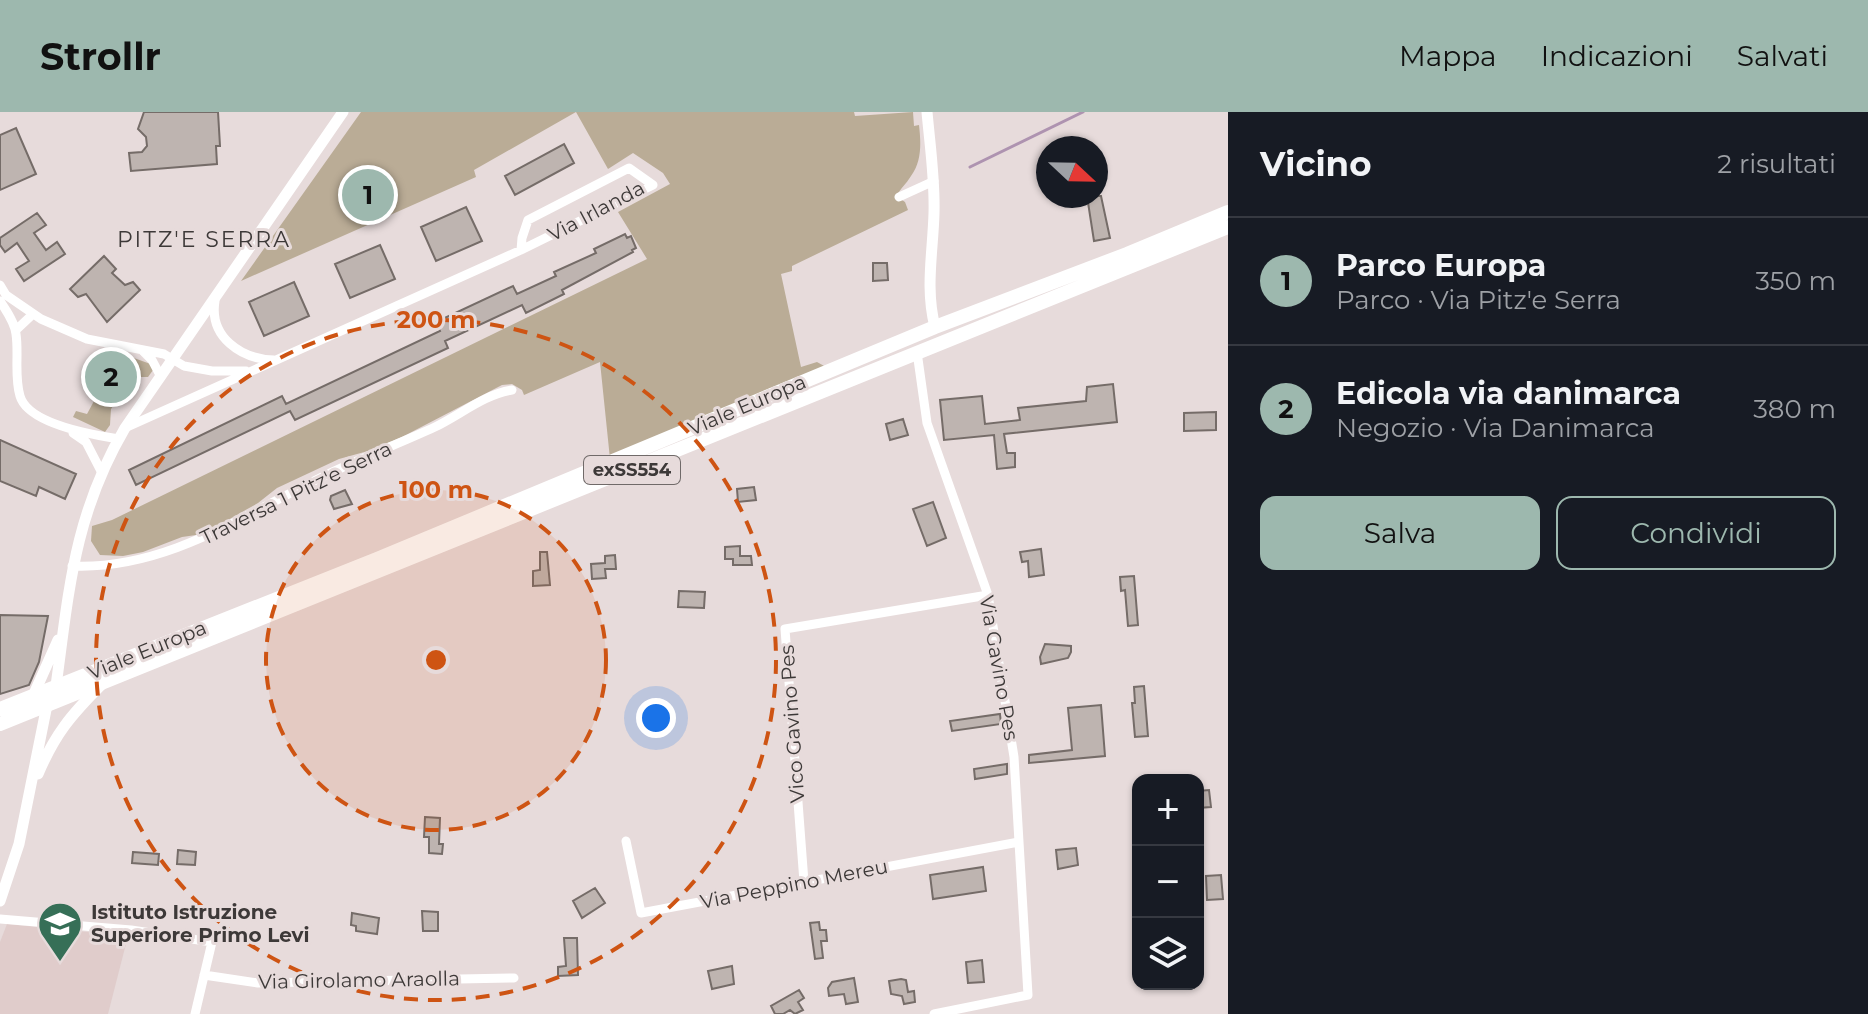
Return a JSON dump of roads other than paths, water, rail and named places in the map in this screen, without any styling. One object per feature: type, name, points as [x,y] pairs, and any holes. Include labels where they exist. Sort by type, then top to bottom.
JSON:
[{"type":"main road","name":"Viale Europa","points":[[0,709],[392,553],[935,327],[1228,212]]},
{"type":"main road","name":"Viale Europa","points":[[0,724],[1228,227]]},
{"type":"street","points":[[0,901],[19,844],[47,705],[56,686],[72,566],[102,473],[122,434],[343,112]]},
{"type":"street","points":[[927,112],[934,181],[929,273],[935,327]]},
{"type":"street","name":"Via Irlanda","points":[[122,434],[251,371],[521,250],[653,185],[629,168],[528,220],[521,250]]},
{"type":"street","points":[[899,197],[934,181]]},
{"type":"street","name":"Via Irlanda","points":[[0,285],[6,295],[33,314],[87,339],[164,354],[184,366],[212,371],[251,371]]},
{"type":"street","points":[[215,299],[212,315],[224,339],[253,357],[277,360]]},
{"type":"street","points":[[0,301],[16,330],[20,399],[36,415],[64,427],[86,442],[102,473]]},
{"type":"street","points":[[16,330],[33,314]]},
{"type":"street","points":[[142,350],[152,360],[161,377]]},
{"type":"street","name":"Via Gavino Pes","points":[[917,352],[927,423],[988,595],[1014,757],[1028,995],[934,1014]]},
{"type":"street","name":"Traversa 1 Pitz'e Serra","points":[[72,566],[124,564],[199,540],[324,476],[437,426],[499,392],[512,390]]},
{"type":"street","points":[[64,427],[122,434]]},
{"type":"street","name":"Vico Gavino Pes","points":[[804,882],[785,629],[988,595]]},
{"type":"street","points":[[33,696],[64,625]]},
{"type":"street","points":[[27,809],[49,748],[69,717],[104,682]]},
{"type":"street","name":"Via Peppino Mereu","points":[[626,841],[641,913],[1019,842]]},
{"type":"street","points":[[0,919],[131,930],[212,942],[195,1014]]},
{"type":"street","name":"Via Girolamo Araolla","points":[[204,975],[258,983],[514,978]]},
{"type":"waterway","points":[[970,167],[1083,112]]},
{"type":"place","name":"Parco Europa","points":[[368,195]]},
{"type":"place","name":"Edicola via danimarca","points":[[111,377]]},
{"type":"place","name":"Istituto Istruzione Superiore Primo Levi","points":[[60,963]]},
{"type":"district","name":"PITZ'E SERRA","points":[[204,239]]}]
